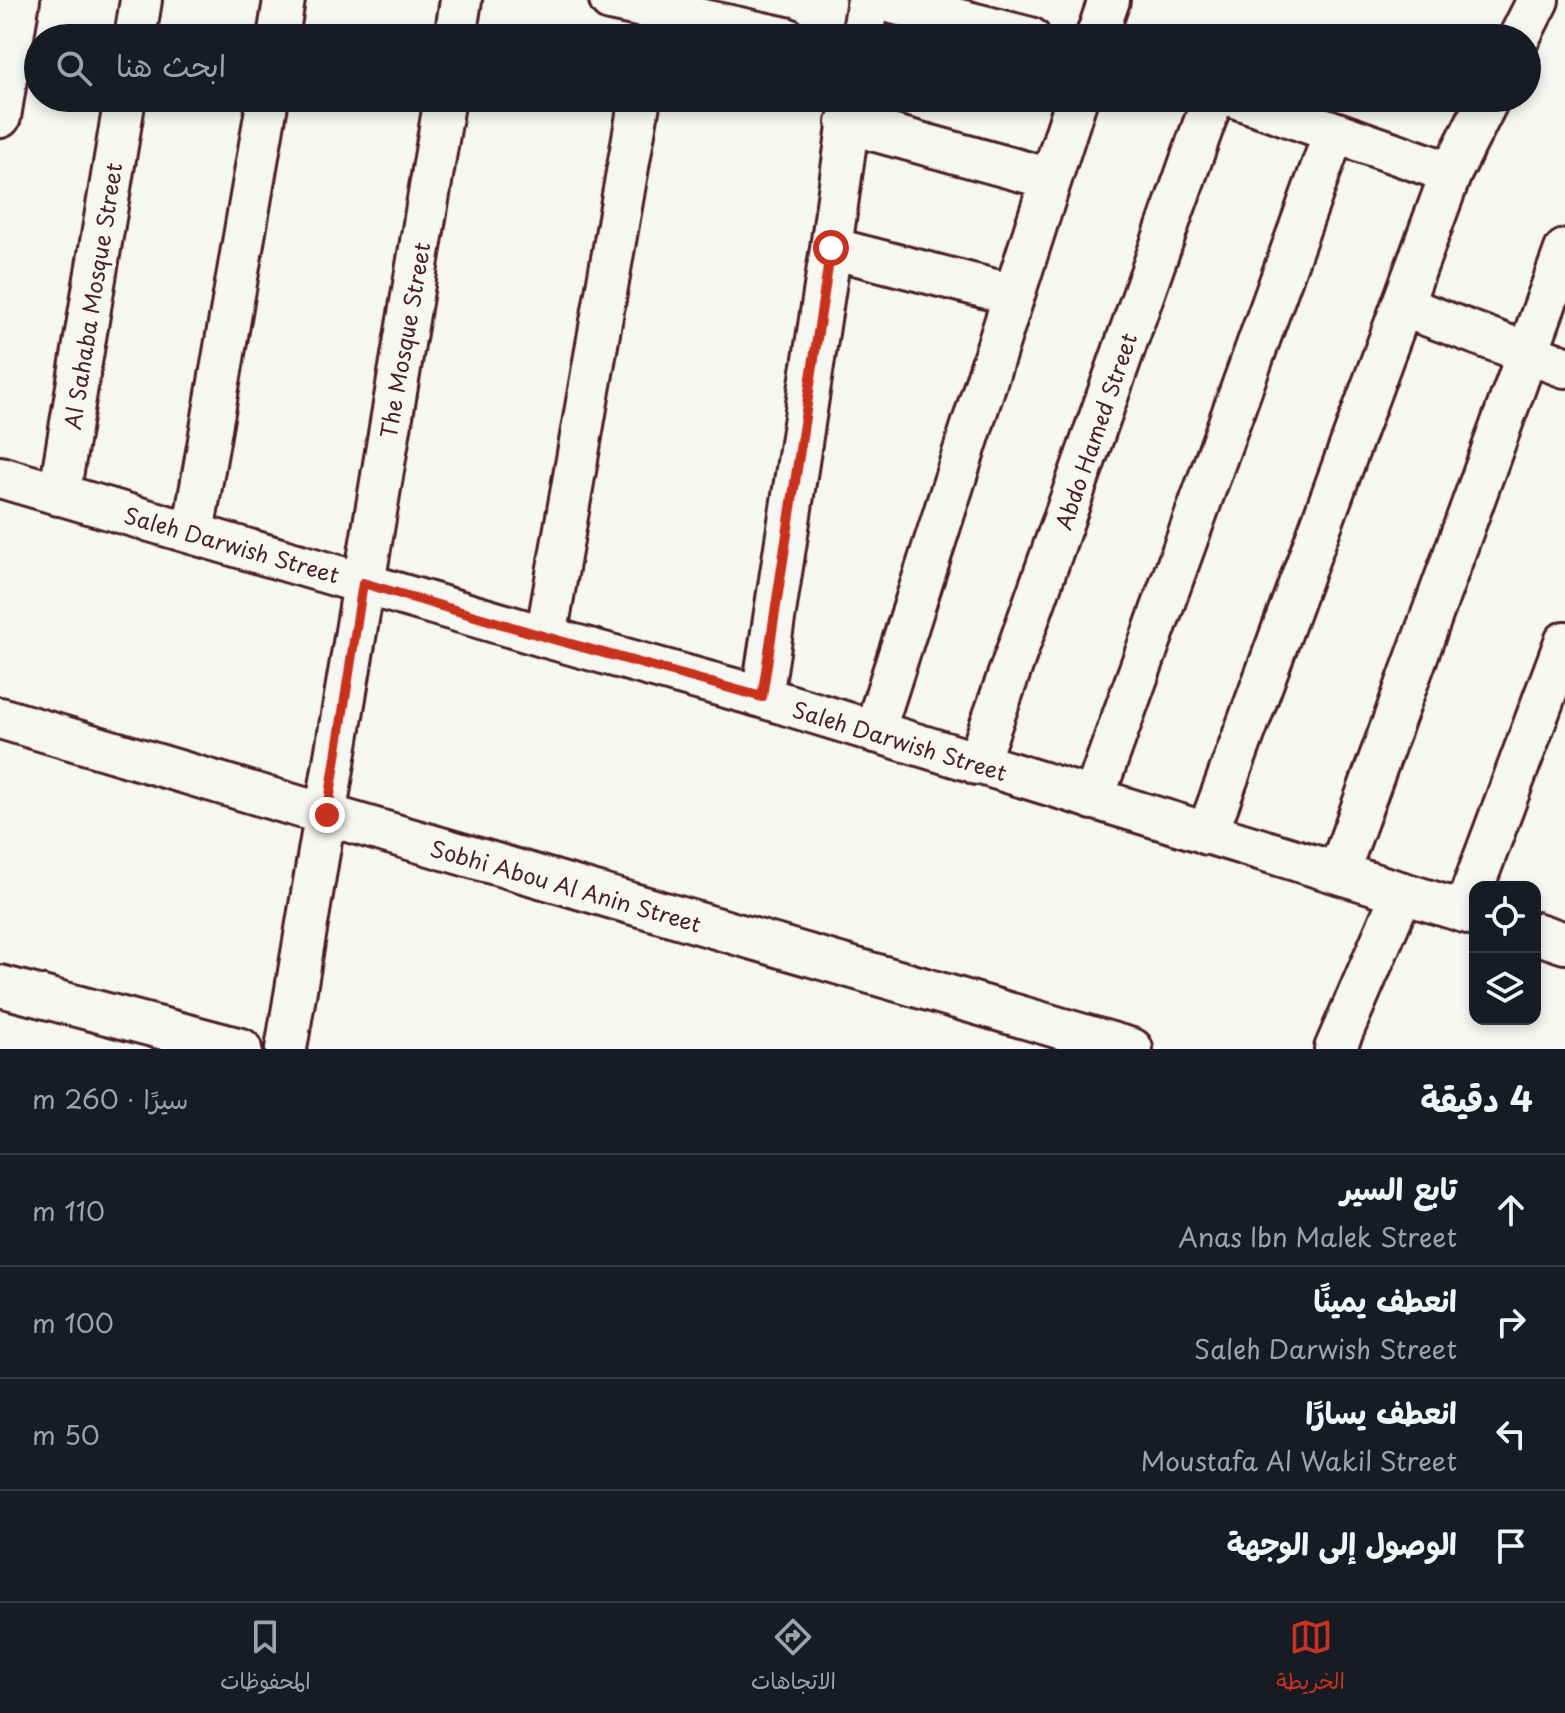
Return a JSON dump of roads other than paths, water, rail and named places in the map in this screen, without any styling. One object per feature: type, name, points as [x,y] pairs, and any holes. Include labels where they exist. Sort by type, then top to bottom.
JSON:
[{"type":"street","points":[[0,117],[19,0]]},
{"type":"street","points":[[137,24],[141,0]]},
{"type":"street","points":[[280,24],[284,0]]},
{"type":"street","points":[[457,24],[461,0]]},
{"type":"street","points":[[610,0],[655,16],[703,24]]},
{"type":"street","points":[[864,24],[868,0]]},
{"type":"street","points":[[881,0],[975,24]]},
{"type":"street","points":[[1101,24],[1109,0]]},
{"type":"street","points":[[1526,24],[1538,0]]},
{"type":"street","name":"Al Sahaba Mosque Street","points":[[59,495],[123,112]]},
{"type":"street","points":[[193,533],[266,112]]},
{"type":"street","name":"The Mosque Street","points":[[286,1049],[443,112]]},
{"type":"street","points":[[546,637],[638,112]]},
{"type":"street","points":[[762,697],[850,112]]},
{"type":"street","points":[[853,112],[1051,179]]},
{"type":"street","points":[[874,732],[1073,112]]},
{"type":"street","name":"Abdo Hamed Street","points":[[977,764],[1208,112]]},
{"type":"street","points":[[1276,112],[1451,173]]},
{"type":"street","points":[[1207,834],[1451,173],[1482,112]]},
{"type":"street","points":[[1093,799],[1334,133]]},
{"type":"street","points":[[831,248],[1014,295]]},
{"type":"street","points":[[1338,873],[1565,250]]},
{"type":"street","points":[[1402,306],[1565,367]]},
{"type":"street","name":"Saleh Darwish Street","points":[[0,477],[762,697],[1469,913]]},
{"type":"street","points":[[1480,881],[1565,642]]},
{"type":"street","name":"Sobhi Abou Al Anin Street","points":[[0,718],[1132,1049]]},
{"type":"street","points":[[1335,1049],[1402,893]]},
{"type":"street","points":[[1541,935],[1565,943]]},
{"type":"street","points":[[0,986],[241,1049]]}]
